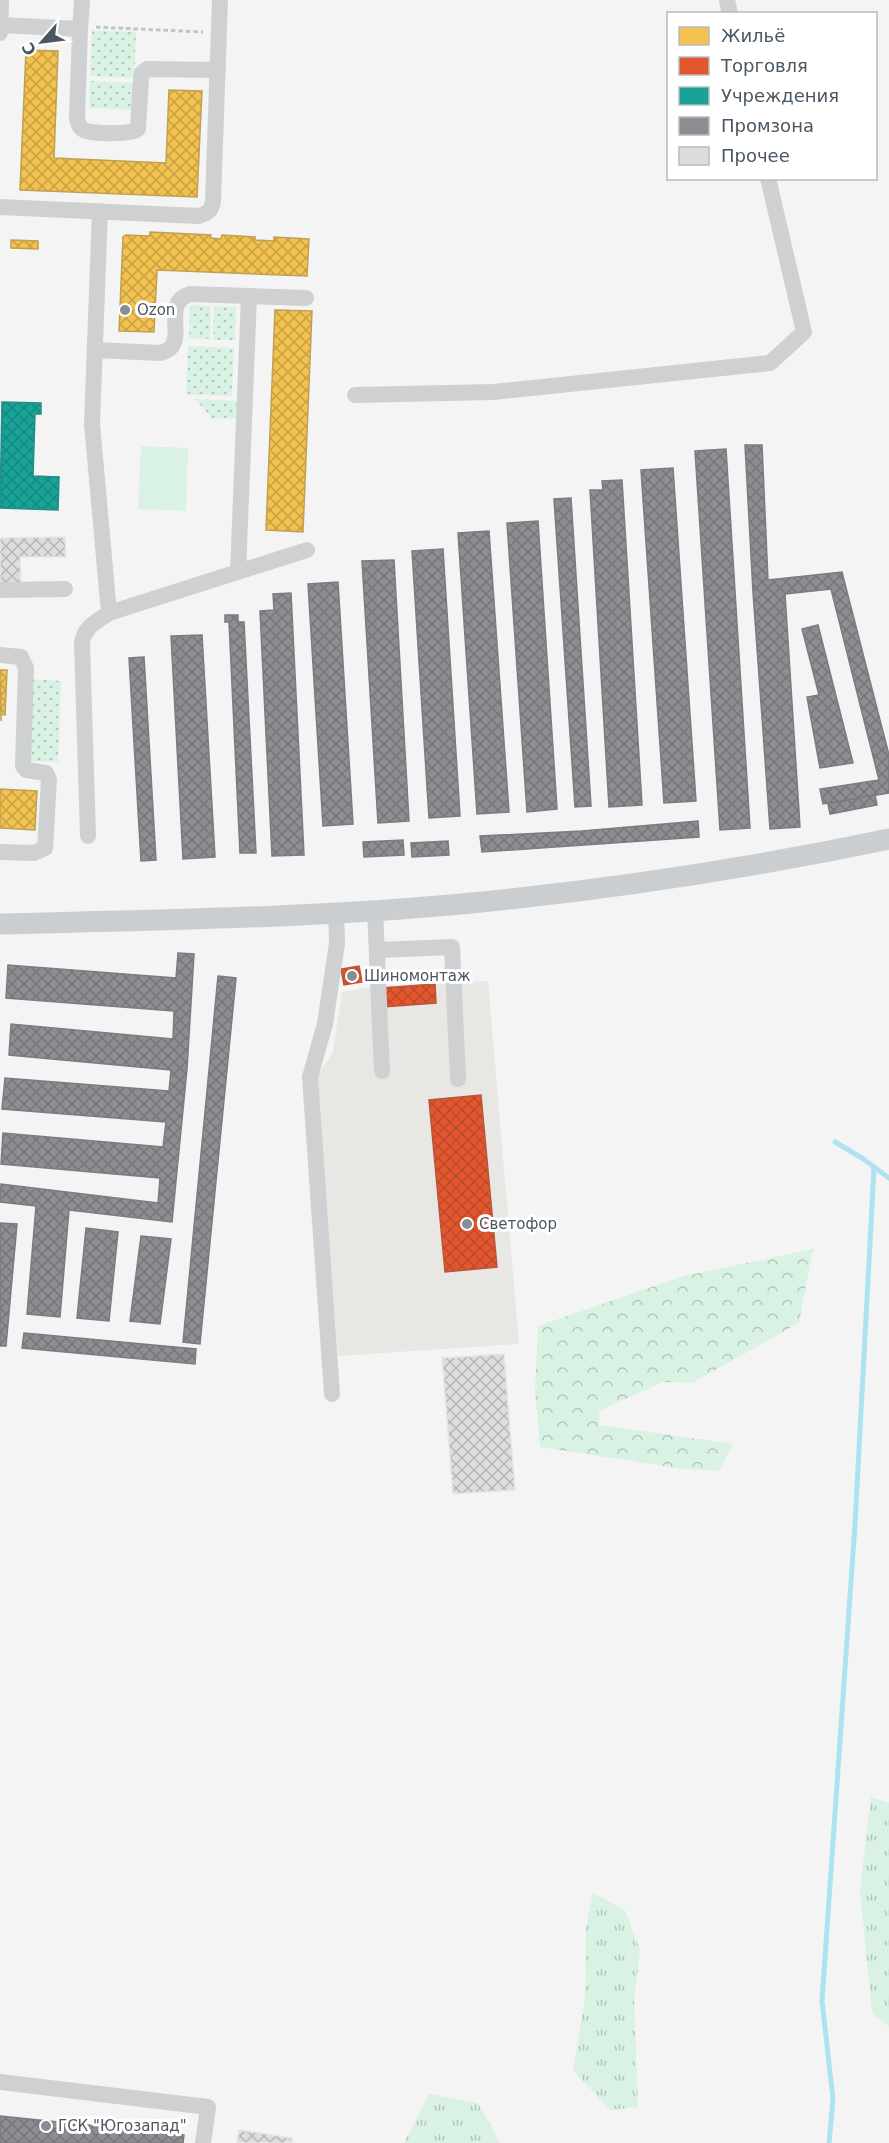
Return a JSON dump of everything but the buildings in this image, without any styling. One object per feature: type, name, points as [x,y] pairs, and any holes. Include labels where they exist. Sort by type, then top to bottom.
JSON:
[{"type":"main road","points":[[0,924],[147,921],[472,903],[644,882],[811,855],[889,838]]},
{"type":"lane","points":[[0,33],[1,0]]},
{"type":"lane","points":[[82,0],[77,118],[83,130],[129,133],[138,129],[141,78],[142,73],[147,69],[218,70]]},
{"type":"lane","points":[[0,207],[199,216],[207,213],[211,209],[220,0]]},
{"type":"lane","points":[[0,25],[80,28]]},
{"type":"lane","points":[[355,395],[494,392],[770,363],[804,332],[768,180]]},
{"type":"lane","points":[[100,212],[92,424],[109,613]]},
{"type":"lane","points":[[95,350],[160,353],[168,351],[173,347],[175,339],[176,305],[183,296],[190,294],[306,298]]},
{"type":"lane","points":[[238,572],[249,296]]},
{"type":"lane","points":[[88,836],[82,643],[87,629],[109,613],[307,550]]},
{"type":"lane","points":[[0,590],[64,589]]},
{"type":"lane","points":[[0,655],[21,657],[24,662],[26,668],[23,766],[26,770],[46,773],[49,780],[45,848],[34,854],[0,852]]},
{"type":"lane","points":[[375,910],[382,1071]]},
{"type":"lane","points":[[332,1394],[310,1077],[325,1024],[337,943],[336,912]]},
{"type":"lane","points":[[377,950],[452,947],[458,1079]]},
{"type":"lane","points":[[0,2082],[208,2107],[203,2143]]},
{"type":"path","points":[[80,28],[220,33]]},
{"type":"shaded area","points":[[488,981],[519,1344],[338,1356],[316,1078],[333,1052],[342,992],[379,986]]},
{"type":"green space","points":[[92,30],[136,32],[134,78],[90,76]]},
{"type":"green space","points":[[90,81],[134,83],[133,110],[89,108]]},
{"type":"green space","points":[[190,305],[211,306],[210,339],[189,338]]},
{"type":"green space","points":[[214,306],[236,307],[235,340],[213,340]]},
{"type":"green space","points":[[188,346],[234,348],[232,396],[186,394]]},
{"type":"green space","points":[[195,399],[237,401],[236,419],[212,418]]},
{"type":"green space","points":[[141,446],[188,448],[186,511],[138,509]]},
{"type":"green space","points":[[33,679],[61,681],[58,762],[30,761]]},
{"type":"green space","points":[[813,1249],[799,1323],[692,1383],[663,1382],[599,1411],[599,1425],[733,1444],[719,1471],[684,1469],[540,1447],[535,1390],[538,1326],[684,1276]]},
{"type":"green space","points":[[871,1797],[889,1803],[889,2027],[872,2013],[860,1890]]},
{"type":"green space","points":[[593,1893],[625,1910],[640,1950],[634,2000],[638,2107],[610,2110],[573,2070],[585,1998],[586,1927]]},
{"type":"green space","points":[[429,2094],[478,2103],[500,2143],[404,2143]]},
{"type":"waterway","points":[[835,1142],[889,1178]]},
{"type":"waterway","points":[[829,2143],[833,2099],[822,2001],[855,1524],[874,1168]]},
{"type":"place","name":"Ozon","points":[[125,310]]},
{"type":"place","name":"Шиномонтаж","points":[[352,976]]},
{"type":"place","name":"Светофор","points":[[467,1224]]},
{"type":"place","name":"ГСК \"Югозапад\"","points":[[46,2126]]}]
